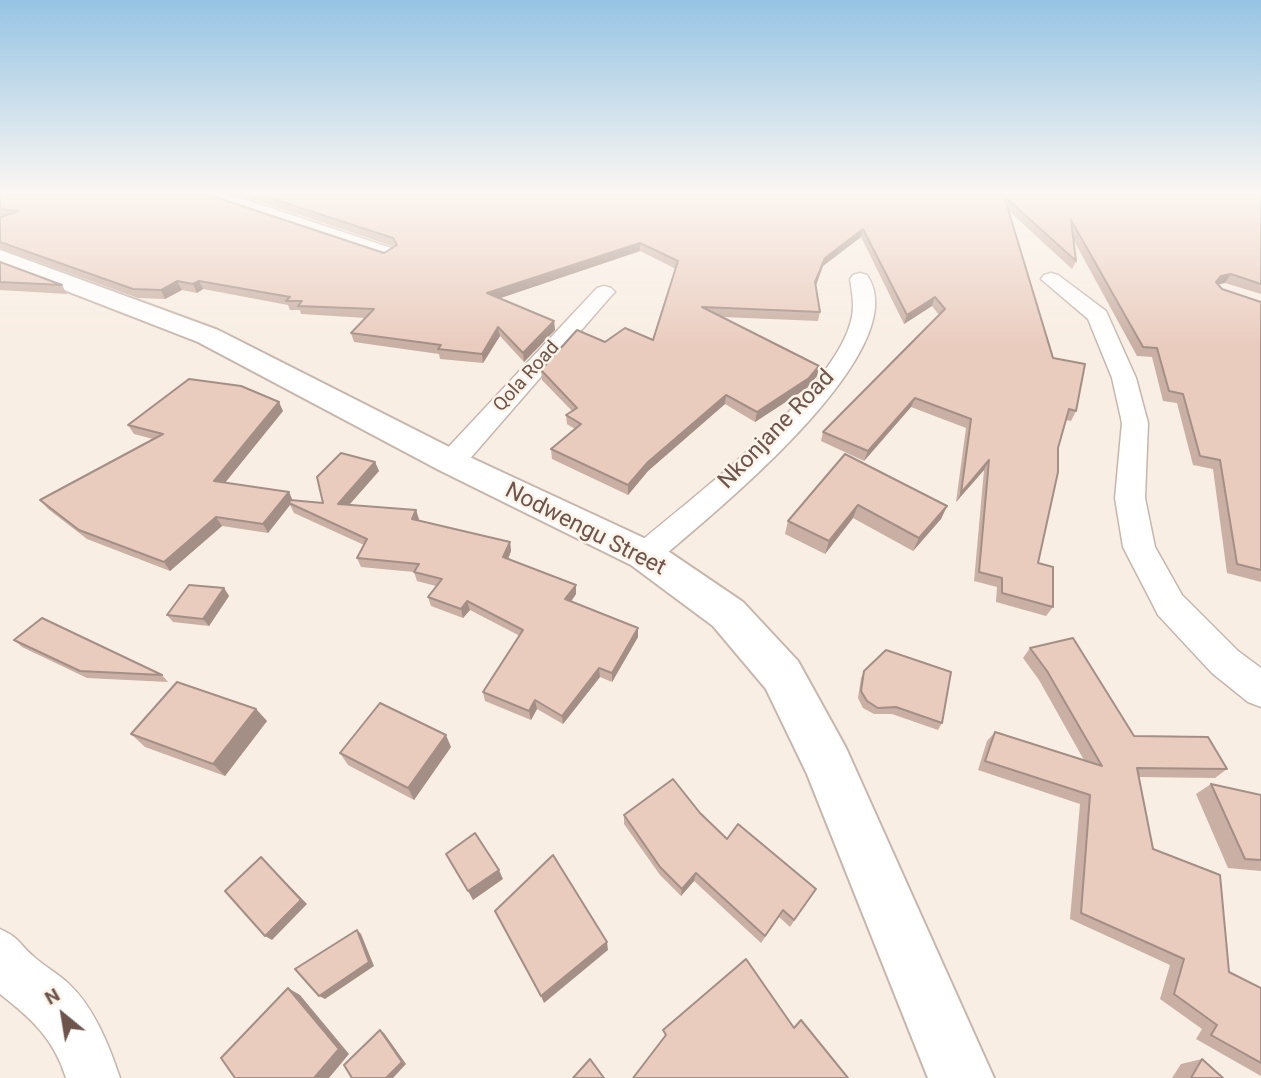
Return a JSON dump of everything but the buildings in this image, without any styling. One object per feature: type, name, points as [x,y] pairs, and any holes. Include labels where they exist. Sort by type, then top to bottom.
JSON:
[{"type":"street","points":[[362,244],[387,253]]},
{"type":"street","name":"Nodwengu Street","points":[[0,257],[208,337],[451,462],[645,555],[729,614],[782,675],[828,765],[961,1078]]},
{"type":"street","name":"Nkonjane Road","points":[[645,555],[754,459],[821,391],[850,349],[861,327],[865,310],[860,279]]},
{"type":"street","points":[[1051,279],[1098,316],[1124,378],[1135,423],[1130,498],[1139,547],[1170,605],[1225,662],[1261,690]]},
{"type":"street","name":"Qola Road","points":[[451,462],[604,292]]},
{"type":"street","points":[[0,954],[13,971],[55,1006],[88,1059],[93,1078]]}]
